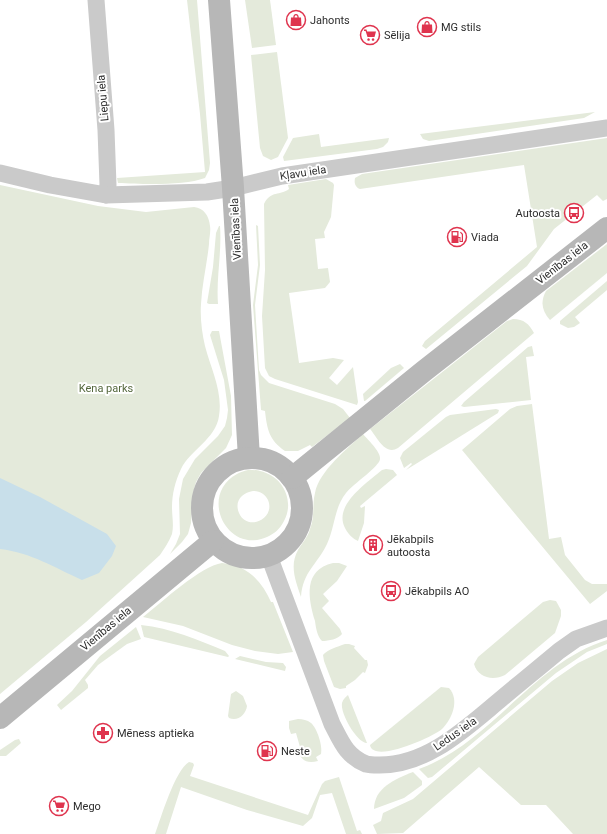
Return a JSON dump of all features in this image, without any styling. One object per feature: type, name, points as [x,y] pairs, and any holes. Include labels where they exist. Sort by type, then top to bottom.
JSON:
[{"type":"main road","name":"Vienības iela","points":[[219,0],[233,188],[249,458]]},
{"type":"main road","name":"Vienības iela","points":[[292,478],[424,371],[607,228]]},
{"type":"main road","points":[[249,458],[265,460],[281,467],[292,478],[300,495],[302,514],[296,532],[285,546],[269,556],[245,558],[233,555],[222,549],[213,541],[204,525],[201,507],[205,488],[216,473],[231,462],[249,458]]},
{"type":"main road","name":"Vienības iela","points":[[0,718],[213,541]]},
{"type":"street","name":"Liepu iela","points":[[96,0],[106,130],[108,185],[106,195]]},
{"type":"street","name":"Kļavu iela","points":[[0,173],[50,185],[106,195],[207,192],[233,188],[289,175],[607,128]]},
{"type":"street","name":"Ledus iela","points":[[269,556],[332,724],[346,750],[351,756],[368,765],[389,765],[408,761],[427,753],[450,740],[559,651],[576,639],[607,628]]},
{"type":"green space","points":[[187,0],[197,0],[210,163],[209,170],[205,178],[196,181],[162,184],[118,183],[117,178],[205,172]]},
{"type":"green space","points":[[245,0],[270,0],[276,45],[252,48]]},
{"type":"green space","points":[[277,52],[288,138],[278,157],[271,160],[263,156],[260,148],[251,55]]},
{"type":"green space","points":[[595,112],[584,118],[429,141],[423,139],[420,134]]},
{"type":"green space","points":[[319,134],[321,147],[389,138],[388,142],[383,147],[377,149],[284,161],[283,157],[293,138]]},
{"type":"green space","points":[[607,138],[607,199],[603,201],[597,195],[554,229],[527,266],[426,349],[422,346],[425,341],[537,247],[524,165],[360,189],[355,185],[355,178],[362,174]]},
{"type":"green space","points":[[326,179],[334,185],[331,217],[324,232],[325,238],[315,239],[318,269],[328,268],[330,282],[325,288],[289,293],[299,363],[333,358],[344,360],[329,378],[337,385],[353,367],[358,402],[357,405],[275,379],[269,376],[265,368],[262,316],[265,270],[264,204],[273,195],[289,189],[288,185]]},
{"type":"green space","name":"Kena parks","points":[[0,185],[98,206],[146,212],[194,207],[201,209],[205,213],[210,230],[202,296],[201,320],[205,346],[218,389],[220,407],[217,424],[213,431],[190,456],[181,469],[174,488],[172,534],[160,555],[86,622],[0,694]]},
{"type":"green space","points":[[256,225],[258,226],[260,265],[255,305],[259,370],[261,375],[269,383],[335,404],[343,409],[350,418],[312,447],[310,445],[298,451],[285,451],[275,443],[268,429],[265,411],[261,410],[253,305],[258,265]]},
{"type":"green space","points":[[219,226],[220,255],[218,304],[209,304],[207,303],[213,267],[216,233]]},
{"type":"green space","points":[[607,244],[607,273],[550,320],[545,313],[543,306],[543,299],[546,291]]},
{"type":"green space","points":[[607,281],[607,290],[575,317],[580,323],[574,327],[568,328],[560,324],[560,321]]},
{"type":"green space","points":[[513,319],[526,323],[534,333],[398,448],[389,450],[385,448],[370,429],[507,321]]},
{"type":"green space","points":[[212,331],[219,331],[231,396],[232,435],[226,448],[201,473],[196,482],[193,493],[191,523],[188,534],[170,554],[180,534],[179,499],[183,479],[195,459],[218,436],[225,426],[227,418],[228,410],[224,380],[210,335]]},
{"type":"green space","points":[[532,346],[534,356],[526,357],[531,400],[464,407],[461,406],[528,347]]},
{"type":"green space","points":[[400,364],[404,368],[364,401],[363,394],[391,368]]},
{"type":"green space","points":[[532,404],[549,539],[561,537],[565,555],[585,580],[592,584],[607,584],[607,591],[590,604],[462,450],[510,409],[517,406]]},
{"type":"green space","points":[[496,409],[499,410],[498,413],[406,470],[412,464],[411,463],[404,468],[400,458],[403,452],[446,417],[450,415]]},
{"type":"green space","points":[[363,434],[380,456],[379,462],[346,493],[342,499],[327,544],[307,574],[302,588],[301,597],[294,574],[294,562],[295,556],[308,535],[312,524],[314,498],[318,485],[322,476],[335,460]]},
{"type":"green space","points":[[247,470],[259,471],[275,478],[285,490],[288,505],[284,521],[277,531],[267,537],[253,540],[240,538],[230,531],[222,520],[219,508],[220,495],[225,483],[237,474]],"holes":[[[253,491],[262,493],[268,500],[269,507],[268,513],[260,521],[248,522],[243,519],[239,513],[238,501],[242,496]]]},
{"type":"green space","points":[[382,470],[393,470],[397,475],[360,506],[361,508],[365,506],[364,523],[358,541],[351,536],[345,528],[343,519],[347,503],[361,488]]},
{"type":"green space","points":[[222,563],[231,564],[246,571],[263,587],[271,602],[273,602],[293,652],[278,654],[255,651],[232,645],[183,626],[143,617],[193,577],[213,566]]},
{"type":"green space","points":[[333,563],[339,563],[347,566],[337,581],[323,594],[329,601],[322,608],[340,629],[342,634],[328,641],[322,641],[317,632],[311,603],[310,586],[312,578],[317,572],[323,567]]},
{"type":"green space","points":[[550,600],[556,601],[561,610],[561,616],[555,633],[505,675],[491,678],[482,675],[476,669],[474,664],[478,657],[543,602]]},
{"type":"green space","points":[[141,625],[184,635],[225,651],[229,656],[144,637]]},
{"type":"green space","points":[[136,627],[141,639],[127,644],[98,665],[85,680],[88,688],[61,710],[57,705],[72,691],[100,656]]},
{"type":"green space","points":[[607,640],[607,644],[587,652],[556,673],[432,777],[428,778],[419,769],[445,757],[468,741],[557,666],[581,651]]},
{"type":"green space","points":[[345,644],[355,646],[354,648],[365,660],[367,660],[368,665],[365,673],[363,672],[346,686],[346,688],[340,689],[334,687],[323,655],[330,650]]},
{"type":"green space","points":[[607,649],[607,834],[573,834],[546,805],[521,805],[479,767],[403,833],[377,834],[373,825],[381,821],[383,813],[413,799],[552,681],[578,663]]},
{"type":"green space","points":[[240,656],[266,662],[283,663],[286,667],[285,671],[235,659]]},
{"type":"green space","points":[[441,687],[449,688],[454,698],[452,715],[442,729],[427,738],[404,747],[381,752],[374,750],[370,745]]},
{"type":"green space","points":[[236,691],[243,696],[247,706],[245,712],[241,716],[232,719],[228,716],[231,694]]},
{"type":"green space","points":[[348,695],[367,743],[362,741],[353,732],[346,720],[342,703]]},
{"type":"green space","points":[[298,719],[311,723],[317,733],[321,751],[321,754],[316,757],[318,761],[310,762],[304,760],[297,749],[300,747],[296,733],[291,734],[289,721]]},
{"type":"green space","points":[[19,739],[21,743],[6,756],[0,756],[0,750]]},
{"type":"green space","points":[[189,762],[193,763],[194,765],[190,776],[308,815],[322,784],[325,781],[339,777],[357,831],[360,830],[362,834],[346,834],[332,793],[320,795],[312,818],[303,826],[247,810],[181,787],[166,834],[155,834],[174,784],[179,774]]},
{"type":"green space","points":[[413,772],[422,781],[422,785],[404,798],[374,809],[378,795],[387,785]]},
{"type":"water","points":[[0,478],[40,497],[107,534],[116,546],[112,556],[99,573],[82,580],[32,557],[0,549]]},
{"type":"place","name":"Jahonts","points":[[296,20]]},
{"type":"place","name":"MG stils","points":[[427,27]]},
{"type":"place","name":"Sēlija","points":[[370,35]]},
{"type":"place","name":"Autoosta","points":[[574,213]]},
{"type":"place","name":"Viada","points":[[457,237]]},
{"type":"place","name":"Jēkabpils autoosta","points":[[373,545]]},
{"type":"place","name":"Jēkabpils AO","points":[[391,591]]},
{"type":"place","name":"Mēness aptieka","points":[[103,733]]},
{"type":"place","name":"Neste","points":[[267,751]]},
{"type":"place","name":"Mego","points":[[59,806]]}]
